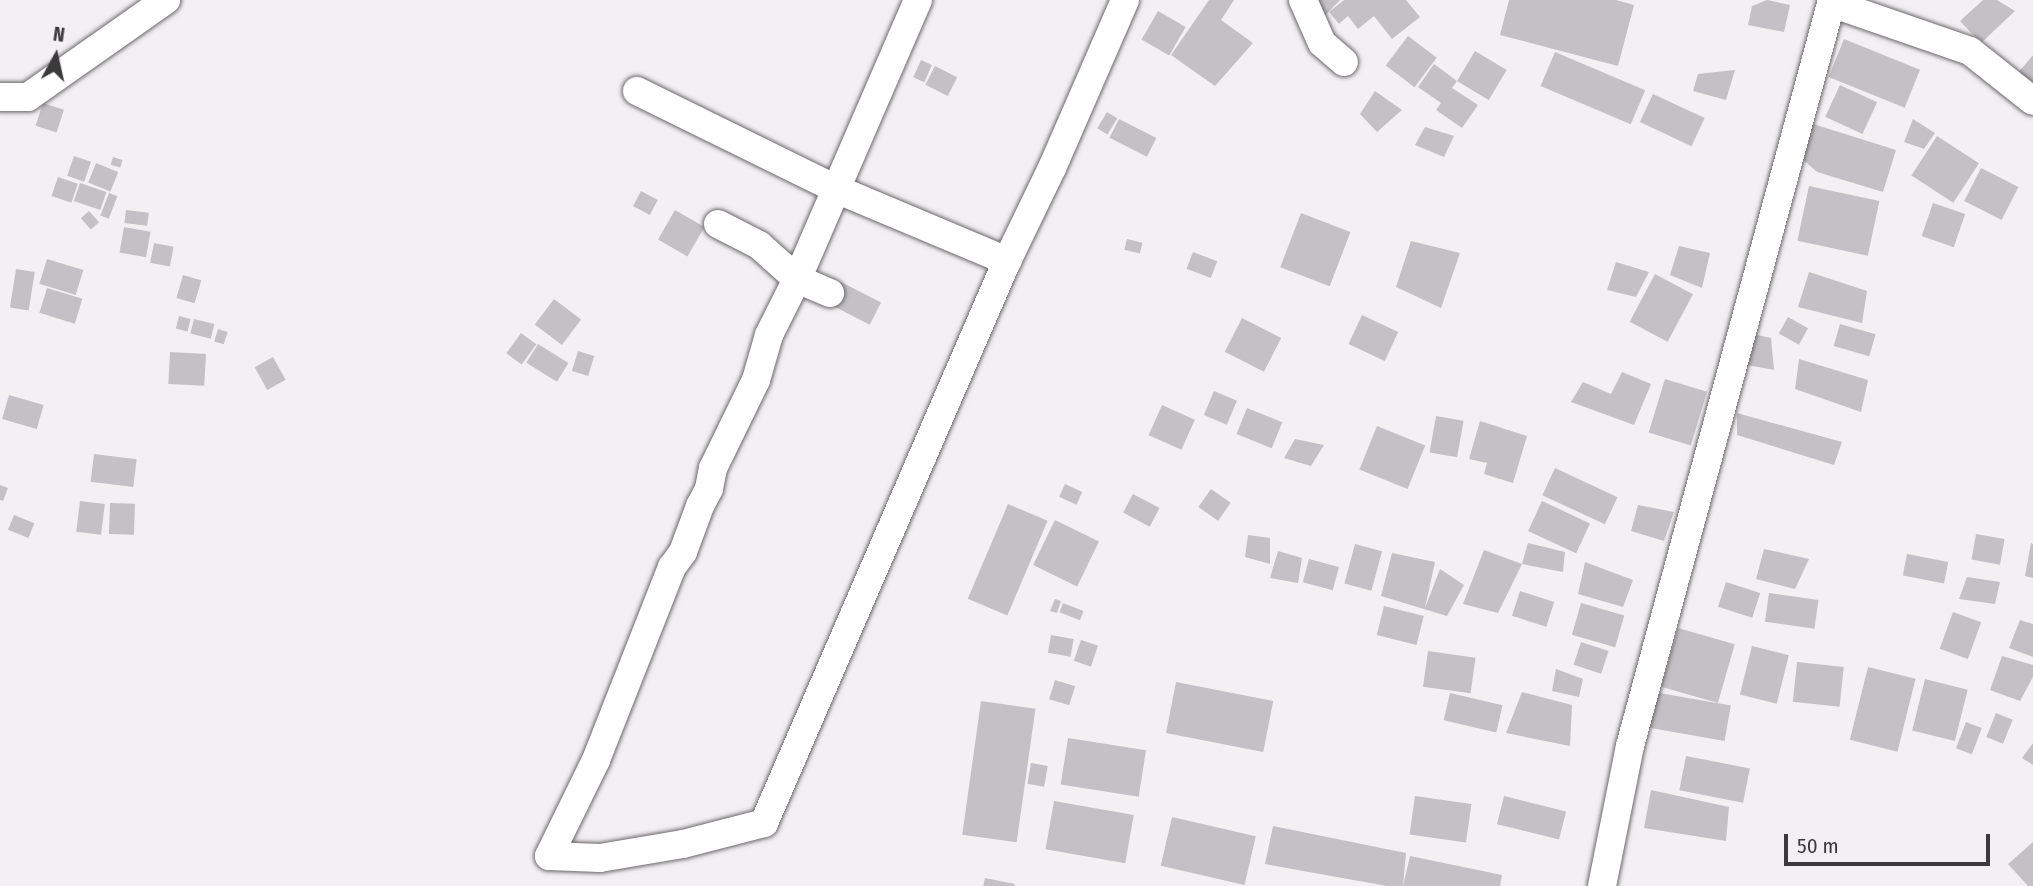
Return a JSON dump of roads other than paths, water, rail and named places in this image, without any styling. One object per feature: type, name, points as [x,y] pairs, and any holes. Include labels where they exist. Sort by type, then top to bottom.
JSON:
[{"type":"street","points":[[0,97],[28,96],[166,0]]},
{"type":"street","points":[[918,0],[797,279],[769,335],[747,401],[713,468],[709,489],[699,506],[683,552],[672,567],[596,760],[549,856],[600,858],[683,844],[764,823],[1007,261],[1052,168],[1125,0]]},
{"type":"street","points":[[1303,0],[1322,43],[1344,62]]},
{"type":"street","points":[[1602,886],[1630,746],[1832,2],[1970,51],[2033,101]]},
{"type":"street","points":[[637,91],[836,189],[1007,261]]},
{"type":"street","points":[[718,223],[759,245],[797,279],[830,293]]}]
